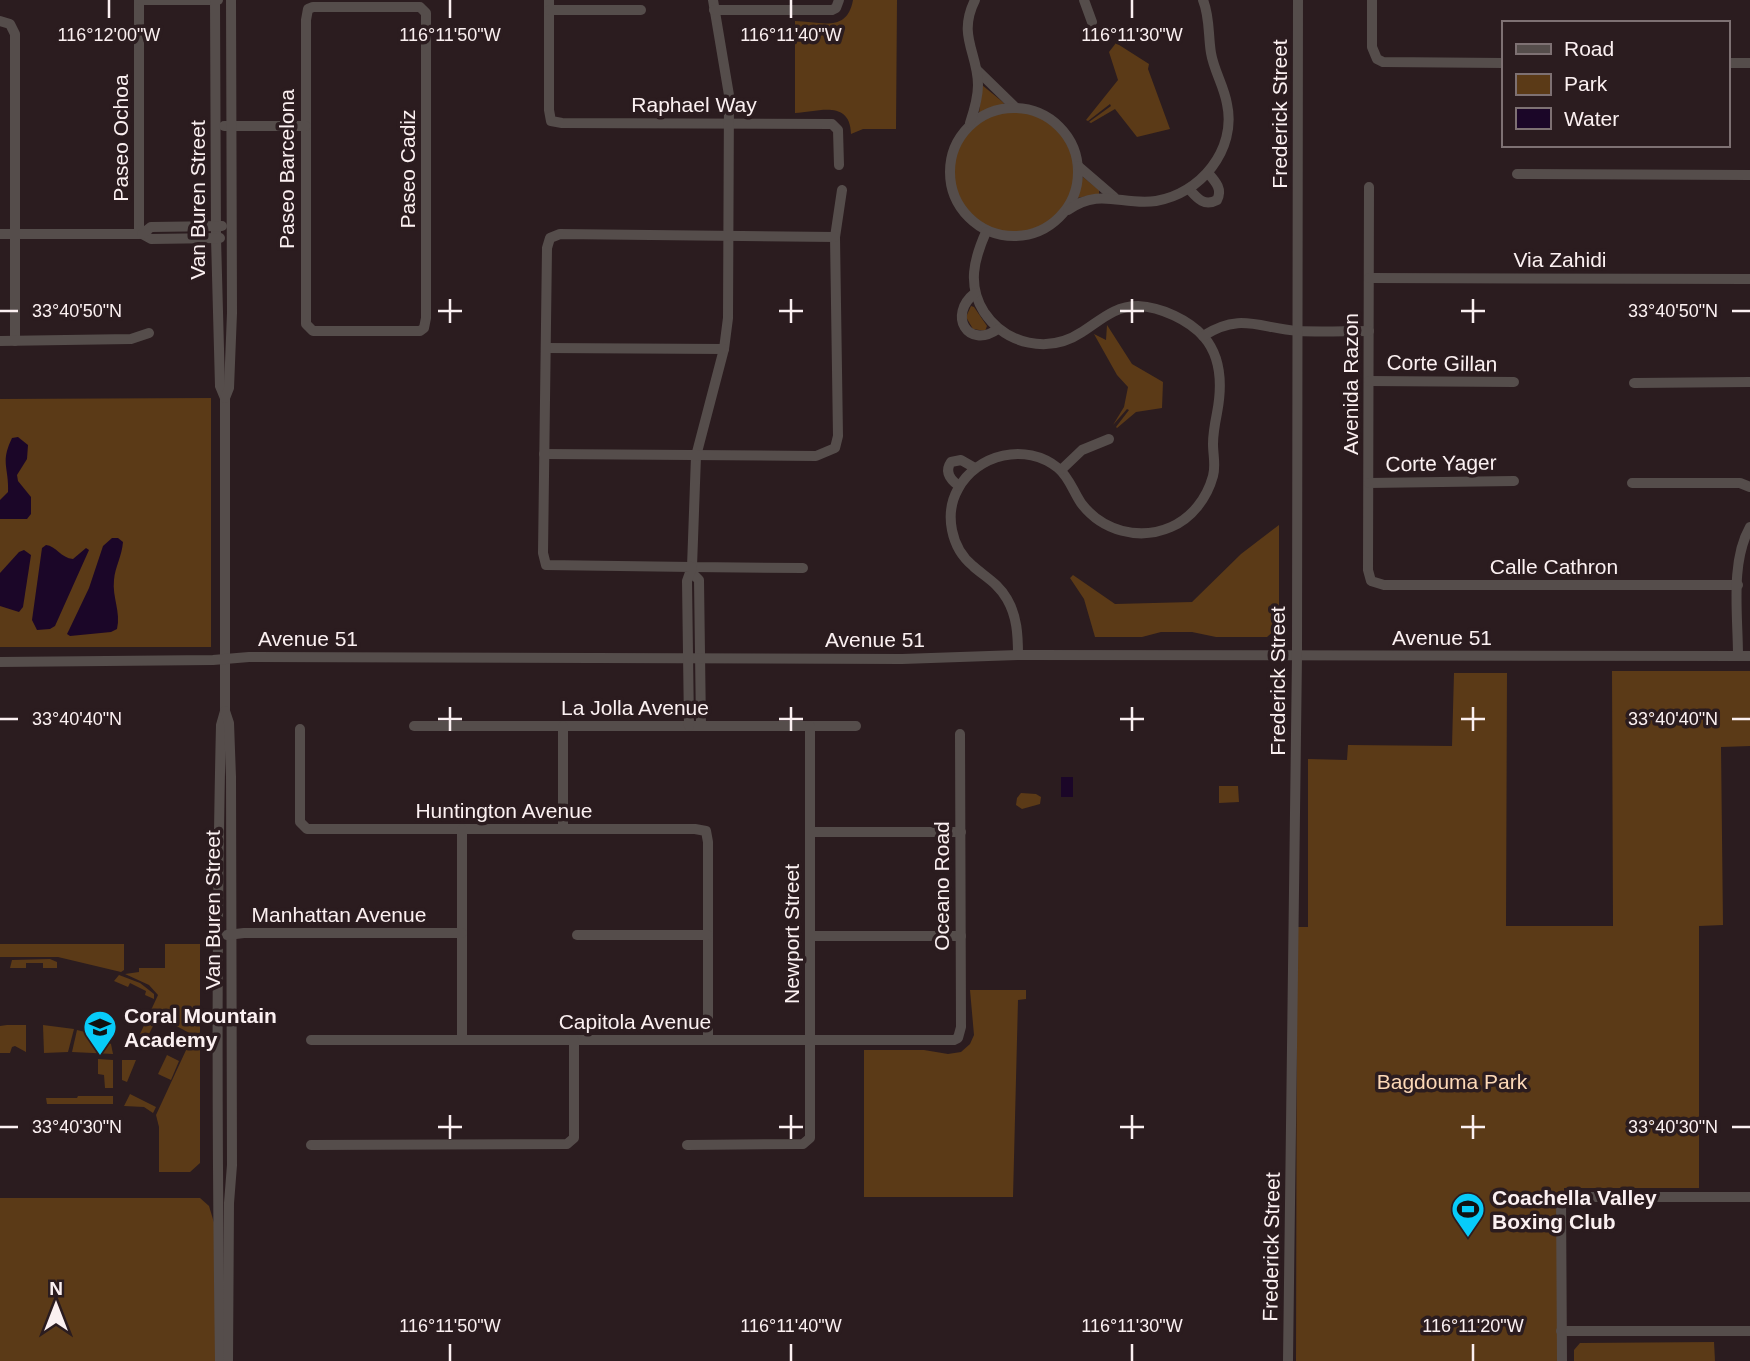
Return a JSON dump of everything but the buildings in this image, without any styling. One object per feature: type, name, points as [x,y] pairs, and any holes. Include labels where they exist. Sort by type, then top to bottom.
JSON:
[{"type":"street","points":[[139,0],[216,0]]},
{"type":"street","name":"Paseo Ochoa","points":[[139,0],[140,234]]},
{"type":"street","name":"Van Buren Street","points":[[216,0],[216,238],[220,386],[225,398]]},
{"type":"street","name":"Van Buren Street","points":[[220,1361],[218,936],[221,726],[225,711],[225,398],[229,388],[232,238],[231,0]]},
{"type":"street","points":[[689,726],[687,581],[692,570],[696,456],[724,349],[728,318],[727,73],[714,5],[832,10],[836,8],[839,0]]},
{"type":"street","points":[[1084,0],[1092,22]]},
{"type":"street","points":[[973,1],[967,34],[978,84],[970,123],[954,147],[950,159],[950,182],[968,218],[986,232],[1013,236],[1039,231],[1080,202],[1114,197],[1136,202],[1157,201],[1189,188],[1208,173],[1225,141],[1228,111],[1211,53],[1209,23],[1203,0]]},
{"type":"street","name":"Frederick Street","points":[[1288,1361],[1297,656],[1298,0]]},
{"type":"street","points":[[1372,0],[1372,47],[1377,59],[1391,62],[1502,62]]},
{"type":"street","name":"Paseo Barcelona","points":[[308,328],[306,20],[308,9],[313,7],[367,3]]},
{"type":"street","name":"Paseo Cadiz","points":[[308,328],[319,331],[413,331],[424,328],[426,318],[424,9],[367,3]]},
{"type":"street","points":[[549,5],[641,10]]},
{"type":"street","name":"Raphael Way","points":[[549,5],[551,121],[825,123],[836,126],[839,137],[839,165]]},
{"type":"street","points":[[5,22],[15,34],[15,341]]},
{"type":"street","points":[[1729,63],[1750,63]]},
{"type":"street","points":[[976,68],[986,81],[1015,107]]},
{"type":"street","points":[[970,123],[992,112],[1015,107],[1038,113],[1060,126],[1072,145],[1078,166],[1076,188],[1068,210]]},
{"type":"street","points":[[216,126],[306,126]]},
{"type":"street","points":[[0,127],[14,127]]},
{"type":"street","points":[[1078,166],[1114,197]]},
{"type":"street","points":[[1189,188],[1203,202],[1217,200],[1220,193],[1218,187],[1208,173]]},
{"type":"street","points":[[1517,174],[1750,175]]},
{"type":"street","name":"Avenida Razon","points":[[1368,187],[1368,570],[1371,581]]},
{"type":"street","points":[[544,454],[816,456],[835,448],[838,436],[835,237],[842,190]]},
{"type":"street","points":[[140,234],[151,227],[232,226]]},
{"type":"street","points":[[986,232],[974,261],[975,293],[984,312],[998,329],[1034,344],[1055,343],[1080,333],[1113,311],[1138,306],[1161,311],[1182,320],[1203,336],[1217,361],[1220,397],[1213,436],[1214,474],[1197,507],[1178,524],[1168,528],[1147,533],[1122,532],[1091,514],[1062,470],[1041,458],[1024,454],[1002,456],[975,468],[959,486],[951,512],[953,535],[967,560],[994,582],[1008,600],[1016,622],[1017,655]]},
{"type":"street","points":[[0,234],[140,234],[151,239],[232,238]]},
{"type":"street","points":[[803,568],[692,570],[546,565],[543,553],[547,248],[550,238],[560,234],[835,237]]},
{"type":"street","name":"Via Zahidi","points":[[1369,278],[1750,279]]},
{"type":"street","points":[[975,293],[962,309],[961,317],[965,327],[974,335],[982,337],[998,329]]},
{"type":"street","points":[[1203,336],[1224,324],[1235,322],[1298,331],[1369,331]]},
{"type":"street","points":[[0,341],[131,339],[149,333]]},
{"type":"street","points":[[546,348],[724,349]]},
{"type":"street","name":"Corte Gillan","points":[[1369,381],[1514,383]]},
{"type":"street","points":[[1634,383],[1750,382]]},
{"type":"street","points":[[1062,470],[1082,450],[1109,439]]},
{"type":"street","points":[[959,486],[948,474],[951,462],[961,460],[975,468]]},
{"type":"street","name":"Corte Yager","points":[[1369,483],[1514,481]]},
{"type":"street","points":[[1632,483],[1741,483],[1750,488]]},
{"type":"street","points":[[1738,656],[1737,560],[1750,527]]},
{"type":"street","points":[[692,570],[699,580],[701,726]]},
{"type":"street","name":"Calle Cathron","points":[[1371,581],[1384,585],[1738,585]]},
{"type":"street","name":"Avenue 51","points":[[0,662],[224,659],[902,659],[1017,655],[1750,656]]},
{"type":"street","name":"Van Buren Street","points":[[225,711],[231,749],[232,934],[232,1165],[229,1203],[228,1361]]},
{"type":"street","name":"La Jolla Avenue","points":[[414,726],[856,726]]},
{"type":"street","points":[[563,726],[563,829]]},
{"type":"street","name":"Newport Street","points":[[687,1144],[808,1142],[810,726]]},
{"type":"street","name":"Huntington Avenue","points":[[300,729],[300,816],[303,826],[314,829],[706,831],[708,934]]},
{"type":"street","name":"Oceano Road","points":[[958,1038],[961,1027],[960,734]]},
{"type":"street","points":[[461,829],[461,1040]]},
{"type":"street","points":[[810,832],[961,832]]},
{"type":"street","name":"Manhattan Avenue","points":[[218,936],[461,933]]},
{"type":"street","points":[[578,935],[708,934],[708,1040]]},
{"type":"street","points":[[810,936],[961,936]]},
{"type":"street","name":"Capitola Avenue","points":[[311,1040],[958,1038]]},
{"type":"street","points":[[311,1144],[568,1144],[574,1138],[575,1040]]},
{"type":"street","points":[[211,1190],[211,1133],[217,1121]]},
{"type":"street","points":[[1562,1361],[1561,1197],[1750,1197]]},
{"type":"street","points":[[1561,1331],[1750,1331]]},
{"type":"green space","points":[[853,0],[897,0],[896,129],[863,129],[851,134],[849,123],[839,112],[823,110],[795,113],[795,21],[838,22],[850,11]]},
{"type":"green space","points":[[1116,43],[1149,64],[1148,69],[1170,129],[1137,137],[1115,109],[1089,122],[1111,106],[1110,104],[1086,120],[1118,80],[1109,52]]},
{"type":"green space","points":[[982,85],[1004,103],[979,114]]},
{"type":"green space","points":[[1014,112],[1037,117],[1056,130],[1069,149],[1074,172],[1069,195],[1056,214],[1037,227],[1014,232],[991,227],[972,214],[959,195],[954,172],[959,149],[972,130],[991,117]]},
{"type":"green space","points":[[1083,177],[1099,190],[1099,194],[1077,198]]},
{"type":"green space","points":[[971,306],[987,326],[985,331],[973,329],[966,317]]},
{"type":"green space","points":[[1107,325],[1132,364],[1163,382],[1162,408],[1136,412],[1117,428],[1129,410],[1113,425],[1124,407],[1128,387],[1117,375],[1094,334],[1106,340]]},
{"type":"green space","points":[[211,398],[211,647],[0,647],[0,399]]},
{"type":"green space","points":[[1279,525],[1279,626],[1267,637],[1216,637],[1192,632],[1161,632],[1142,637],[1095,637],[1084,599],[1070,578],[1073,575],[1115,604],[1192,602],[1241,554]]},
{"type":"green space","name":"Bagdouma Park","points":[[1612,671],[1750,671],[1750,746],[1721,747],[1723,925],[1699,926],[1699,1188],[1564,1188],[1564,1361],[1296,1361],[1297,927],[1308,927],[1308,759],[1347,760],[1348,745],[1452,746],[1454,673],[1507,673],[1506,926],[1613,926]]},
{"type":"green space","points":[[1219,786],[1238,786],[1239,802],[1219,803]]},
{"type":"green space","points":[[1021,793],[1036,794],[1041,797],[1040,804],[1022,809],[1016,805]]},
{"type":"green space","points":[[0,944],[124,944],[124,970],[121,972],[58,957],[0,957]]},
{"type":"green space","points":[[165,944],[200,944],[200,1163],[190,1172],[159,1172],[159,1127],[156,1115],[193,1035],[158,1016],[142,1048],[135,1045],[158,995],[149,985],[125,974],[139,972],[139,968],[165,968]]},
{"type":"green space","points":[[50,959],[57,962],[57,968],[43,968],[43,963],[26,963],[26,968],[10,968],[12,960]]},
{"type":"green space","points":[[119,975],[140,983],[154,994],[154,999],[145,995],[146,991],[130,983],[128,987],[114,981]]},
{"type":"green space","points":[[970,990],[1026,990],[1026,999],[1018,1000],[1013,1197],[864,1197],[864,1050],[924,1050],[948,1054],[961,1052],[970,1044],[974,1035]]},
{"type":"green space","points":[[26,1025],[26,1052],[15,1046],[10,1053],[0,1053],[0,1026]]},
{"type":"green space","points":[[43,1025],[74,1029],[68,1052],[44,1053]]},
{"type":"green space","points":[[77,1030],[93,1034],[111,1044],[113,1054],[72,1052]]},
{"type":"green space","points":[[167,1055],[179,1061],[171,1080],[158,1074]]},
{"type":"green space","points":[[98,1059],[113,1060],[113,1088],[105,1088],[104,1075],[98,1074]]},
{"type":"green space","points":[[122,1060],[136,1060],[127,1082],[122,1080]]},
{"type":"green space","points":[[130,1094],[156,1107],[153,1113],[144,1107],[124,1106]]},
{"type":"green space","points":[[113,1096],[113,1104],[47,1104],[46,1098]]},
{"type":"green space","points":[[0,1198],[200,1198],[209,1206],[215,1226],[216,1361],[0,1361]]},
{"type":"green space","points":[[1714,1342],[1715,1361],[1574,1361],[1574,1350],[1580,1343]]},
{"type":"water","points":[[18,437],[28,445],[27,459],[17,475],[18,481],[31,497],[31,514],[27,519],[0,519],[0,500],[8,492],[6,453],[12,438]]},
{"type":"water","points":[[112,538],[123,542],[114,580],[117,629],[70,636],[67,634],[89,588],[103,546]]},
{"type":"water","points":[[46,545],[73,559],[86,548],[89,550],[55,626],[37,630],[32,620],[42,548]]},
{"type":"water","points":[[24,550],[31,555],[23,607],[19,612],[0,606],[0,573]]},
{"type":"water","points":[[1061,777],[1073,777],[1073,797],[1061,797]]},
{"type":"place","name":"Coral Mountain Academy","points":[[100,1057]]},
{"type":"place","name":"Coachella Valley Boxing Club","points":[[1468,1239]]}]
